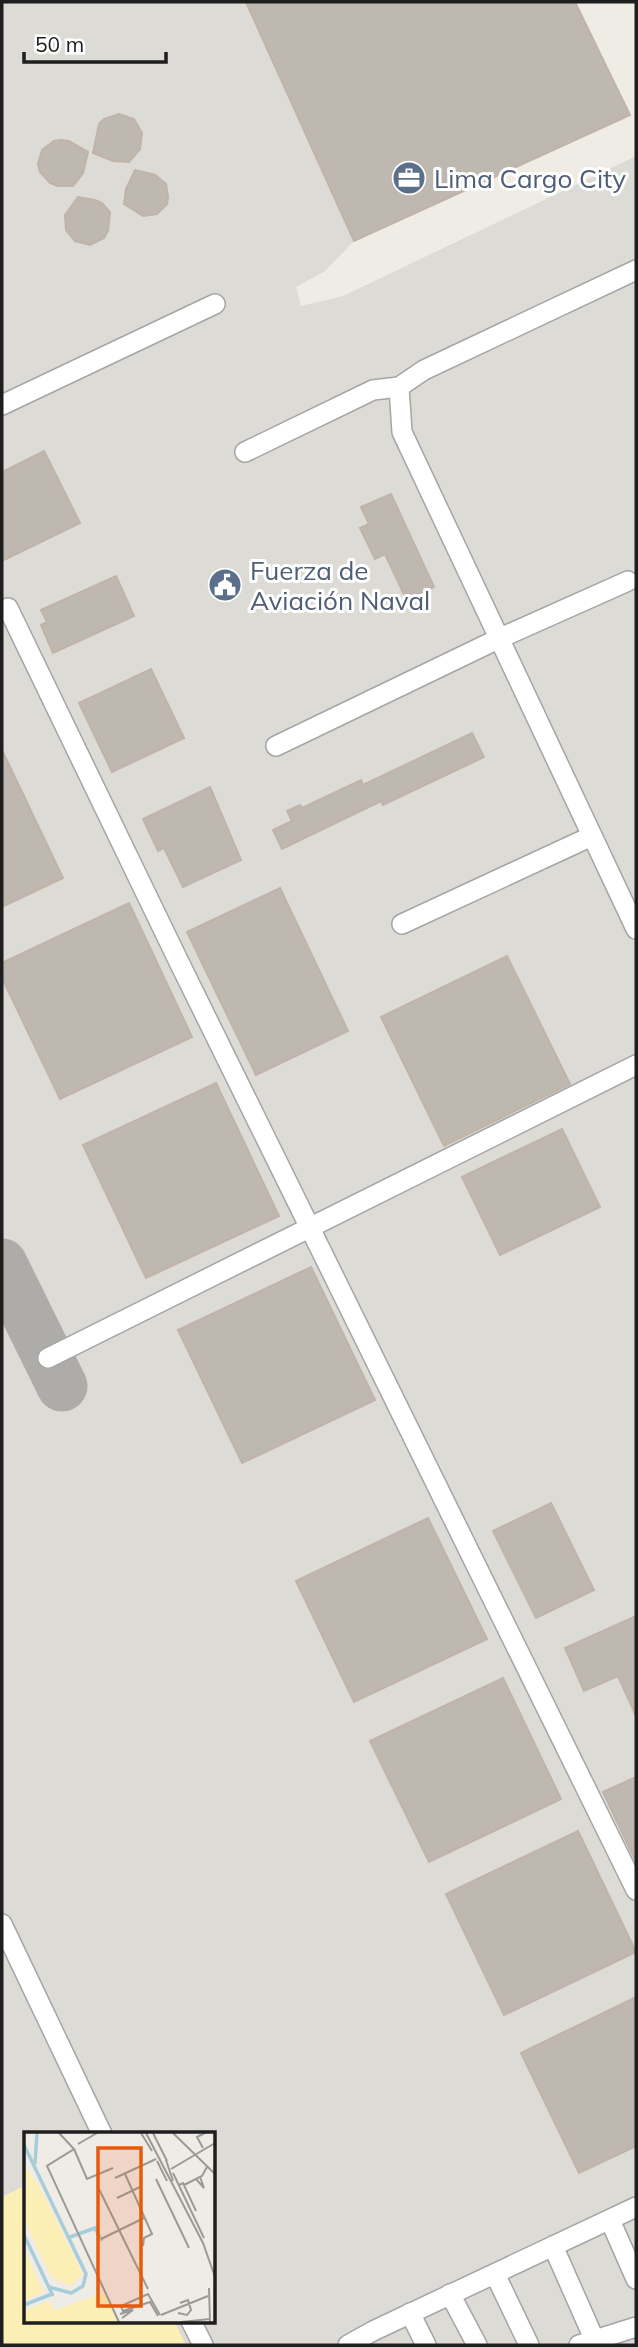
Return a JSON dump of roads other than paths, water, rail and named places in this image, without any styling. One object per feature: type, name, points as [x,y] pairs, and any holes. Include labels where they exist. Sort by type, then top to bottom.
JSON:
[{"type":"lane","points":[[245,452],[373,390],[399,387],[424,370],[636,270]]},
{"type":"lane","points":[[2,405],[215,304]]},
{"type":"lane","points":[[399,387],[402,432],[636,929]]},
{"type":"lane","points":[[276,746],[628,580]]},
{"type":"lane","points":[[8,608],[636,1890]]},
{"type":"lane","points":[[402,925],[592,836]]},
{"type":"lane","points":[[48,1358],[636,1065]]},
{"type":"lane","points":[[2,1924],[102,2132]]},
{"type":"lane","points":[[348,2345],[368,2340],[410,2313],[636,2207]]},
{"type":"lane","points":[[610,2220],[636,2279]]},
{"type":"lane","points":[[553,2246],[587,2343],[636,2327]]},
{"type":"lane","points":[[495,2274],[529,2345]]},
{"type":"lane","points":[[450,2294],[477,2345]]},
{"type":"lane","points":[[410,2313],[426,2345]]},
{"type":"lane","points":[[192,2322],[203,2345]]},
{"type":"place","name":"Lima Cargo City","points":[[409,178]]},
{"type":"place","name":"Fuerza de Aviación Naval","points":[[225,585]]}]
